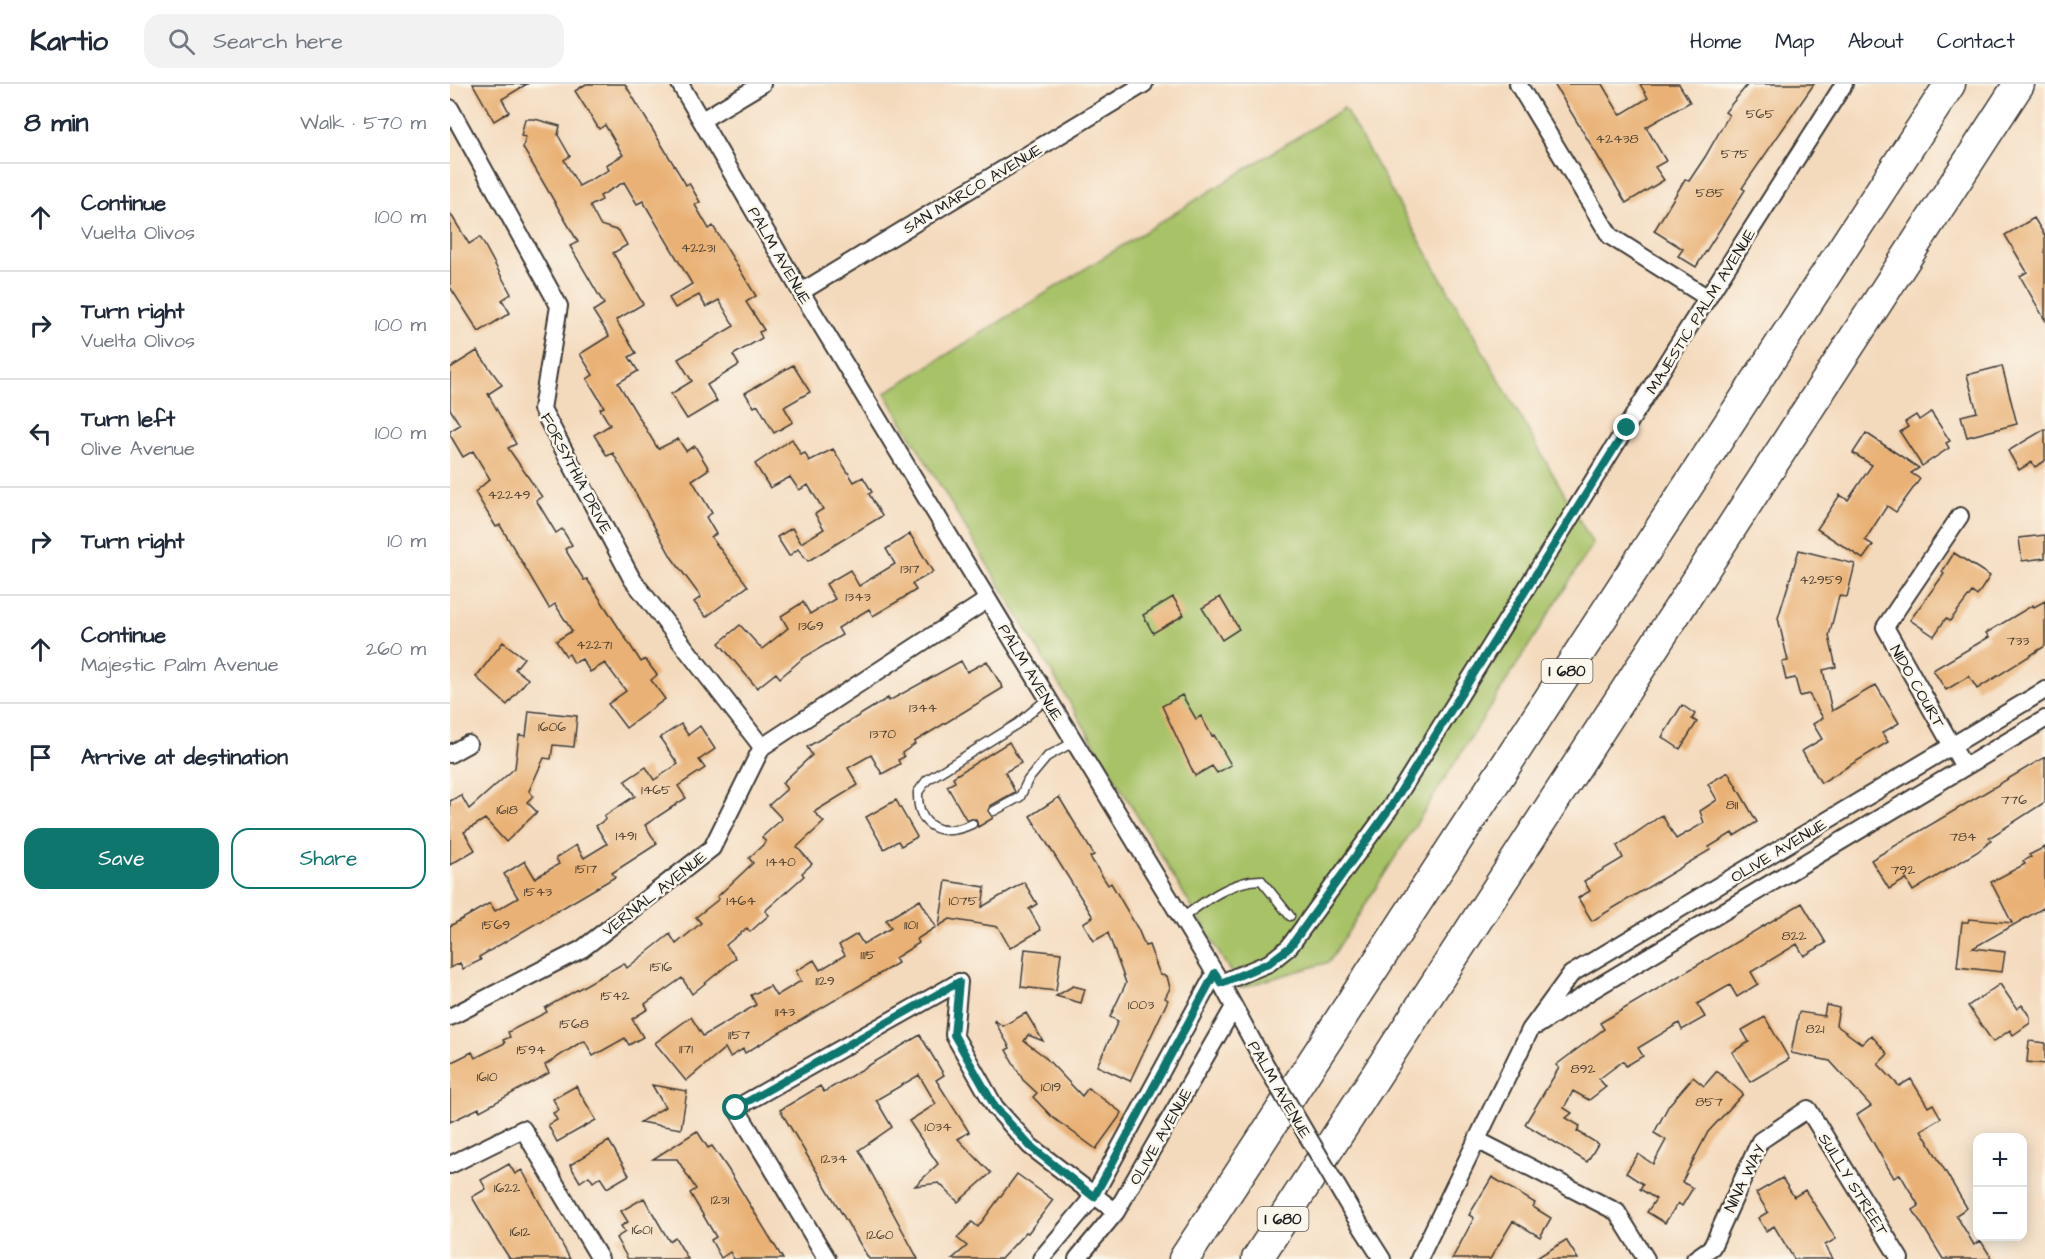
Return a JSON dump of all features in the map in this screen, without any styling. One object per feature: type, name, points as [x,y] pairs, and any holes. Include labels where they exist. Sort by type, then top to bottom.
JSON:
[{"type":"highway","name":"I 680","points":[[1184,1259],[1950,84]]},
{"type":"highway","name":"I 680","points":[[1257,1259],[2019,84]]},
{"type":"street","name":"PALM AVENUE","points":[[680,84],[801,292],[1218,978],[1264,1064],[1382,1259]]},
{"type":"street","points":[[702,120],[762,84]]},
{"type":"street","name":"SAN MARCO AVENUE","points":[[801,292],[1144,84]]},
{"type":"street","points":[[1518,84],[1610,236],[1708,298]]},
{"type":"street","name":"MAJESTIC PALM AVENUE","points":[[1218,978],[1245,973],[1269,963],[1290,947],[1390,808],[1844,84]]},
{"type":"street","name":"FORSYTHIA DRIVE","points":[[450,108],[559,306],[542,409],[632,579],[762,747]]},
{"type":"street","name":"NIDO COURT","points":[[1960,516],[1885,627],[1964,767]]},
{"type":"street","points":[[762,747],[987,600]]},
{"type":"street","name":"OLIVE AVENUE","points":[[1419,1259],[1530,1030],[1571,974],[2045,690]]},
{"type":"street","name":"OLIVE AVENUE","points":[[1530,1030],[1589,992],[2045,719]]},
{"type":"street","points":[[450,754],[468,744]]},
{"type":"street","name":"VERNAL AVENUE","points":[[450,1017],[582,949],[712,848],[762,747]]},
{"type":"street","name":"OLIVE AVENUE","points":[[1041,1259],[1094,1197],[1218,978]]},
{"type":"street","points":[[827,1259],[736,1108],[959,982],[954,1035],[995,1107],[1030,1146],[1116,1212]]},
{"type":"street","name":"OLIVE AVENUE","points":[[1077,1259],[1116,1212],[1234,1007]]},
{"type":"street","name":"NINA WAY","points":[[1695,1259],[1712,1246],[1760,1141],[1808,1109]]},
{"type":"street","name":"SULLY STREET","points":[[1808,1109],[1900,1259]]},
{"type":"street","points":[[450,1165],[523,1129],[600,1259]]},
{"type":"street","points":[[1477,1140],[1617,1212],[1646,1259]]},
{"type":"lane","points":[[972,824],[958,831],[937,830],[928,824],[921,813],[918,792],[927,780],[1017,724],[1047,699]]},
{"type":"lane","points":[[993,811],[1020,797],[1028,780],[1048,756],[1074,742]]},
{"type":"lane","points":[[1181,919],[1200,905],[1248,880],[1260,880],[1290,916]]},
{"type":"green space","points":[[1344,108],[1593,544],[1329,962],[1240,988],[885,393]]},
{"type":"building","points":[[473,84],[527,84],[502,99],[509,112],[494,121]]},
{"type":"building","points":[[586,84],[625,84],[686,185],[689,183],[700,202],[695,205],[709,229],[713,226],[756,296],[746,302],[764,330],[759,332],[762,338],[733,355],[739,365],[707,385],[717,401],[687,419],[671,394],[692,381],[678,359],[734,326],[719,300],[706,307],[699,295],[675,308],[669,298],[692,284],[643,201],[637,204],[624,182],[600,196],[602,200],[590,206],[600,225],[619,231],[627,245],[613,253],[643,304],[616,320],[636,353],[629,357],[638,371],[618,383],[658,449],[678,439],[686,451],[695,446],[709,469],[692,480],[712,513],[706,517],[716,534],[711,537],[748,586],[706,617],[694,602],[701,597],[672,558],[613,453],[607,456],[594,435],[610,425],[600,409],[604,407],[587,379],[593,375],[580,354],[609,336],[593,311],[604,304],[570,246],[578,242],[523,148],[526,137],[521,136],[525,119],[535,119],[560,126],[558,135],[570,156],[564,160],[579,186],[609,170],[606,165],[623,155],[605,125],[599,129],[575,91]]},
{"type":"building","points":[[1554,84],[1602,84],[1620,115],[1648,98],[1640,84],[1679,84],[1690,102],[1646,127],[1666,161],[1655,167],[1664,180],[1626,203]]},
{"type":"building","points":[[1748,84],[1814,84],[1742,188],[1745,190],[1696,267],[1678,256],[1683,249],[1654,231],[1685,179],[1689,181],[1705,157],[1729,115],[1725,112]]},
{"type":"building","points":[[450,213],[469,244],[480,237],[511,294],[502,300],[510,313],[479,332],[450,287]]},
{"type":"building","points":[[2034,218],[2045,236],[2045,320],[2020,276],[2027,272],[2005,235]]},
{"type":"building","points":[[477,351],[502,385],[488,394],[516,444],[508,448],[542,497],[536,500],[556,533],[562,529],[572,545],[565,549],[584,580],[587,579],[641,662],[645,659],[657,675],[651,680],[665,699],[626,728],[608,704],[626,691],[605,663],[590,672],[582,659],[574,663],[569,654],[566,656],[556,641],[572,631],[555,604],[549,608],[500,525],[496,527],[475,492],[490,479],[473,451],[463,457],[450,435],[450,431],[460,425],[450,409],[450,368]]},
{"type":"building","points":[[793,365],[810,392],[784,407],[793,422],[774,433],[758,405],[754,407],[745,393]]},
{"type":"building","points":[[2002,366],[2017,424],[1967,437],[1961,416],[1977,412],[1967,375]]},
{"type":"building","points":[[1931,412],[1950,441],[1946,443],[1949,448],[1922,466],[1900,432],[1908,427],[1905,422],[1916,415],[1919,420]]},
{"type":"building","points":[[2045,429],[2045,461],[2035,467],[2032,462],[2019,470],[2008,451]]},
{"type":"building","points":[[1866,433],[1919,468],[1911,473],[1920,479],[1896,512],[1887,506],[1865,540],[1873,545],[1863,559],[1817,529],[1840,495],[1848,500],[1872,465],[1853,453]]},
{"type":"building","points":[[792,439],[801,455],[805,453],[809,461],[833,449],[854,482],[863,477],[872,492],[869,494],[882,516],[808,561],[798,549],[789,556],[777,537],[792,528],[801,543],[824,529],[815,514],[823,509],[808,485],[799,490],[790,477],[770,488],[755,464]]},
{"type":"building","points":[[910,534],[933,572],[912,584],[916,590],[873,616],[869,609],[838,628],[842,635],[803,658],[780,678],[776,673],[757,688],[719,643],[740,625],[762,649],[788,628],[781,616],[803,602],[810,614],[835,599],[826,584],[850,570],[859,586],[895,564],[886,549]]},
{"type":"building","points":[[2045,535],[2045,558],[2022,561],[2019,538]]},
{"type":"building","points":[[1799,550],[1855,564],[1847,597],[1839,596],[1829,636],[1836,667],[1823,670],[1832,711],[1876,685],[1899,723],[1882,733],[1888,742],[1821,783],[1802,751],[1822,739],[1813,724],[1823,718],[1809,694],[1800,696],[1795,678],[1786,680],[1782,662],[1788,661],[1778,618]]},
{"type":"building","points":[[1954,553],[1990,576],[1977,596],[1972,592],[1950,621],[1946,618],[1934,636],[1910,620],[1944,574],[1942,572]]},
{"type":"building","points":[[1173,597],[1184,615],[1153,633],[1143,615]]},
{"type":"building","points":[[1220,597],[1239,629],[1222,640],[1202,608]]},
{"type":"building","points":[[2045,601],[2045,646],[1977,689],[1969,676],[1946,690],[1933,670],[1989,637],[1986,633],[2033,605],[2034,607]]},
{"type":"building","points":[[503,642],[524,658],[515,669],[528,679],[507,705],[476,677]]},
{"type":"building","points":[[961,661],[967,672],[987,661],[1003,688],[914,742],[915,744],[902,753],[904,757],[898,760],[900,764],[882,774],[871,755],[848,768],[858,785],[814,812],[824,822],[797,847],[812,864],[802,873],[804,876],[765,911],[769,915],[750,932],[747,928],[726,945],[736,958],[692,994],[682,978],[645,1004],[648,1009],[632,1019],[643,1037],[629,1045],[625,1038],[593,1056],[585,1041],[581,1042],[545,1065],[549,1073],[480,1111],[479,1108],[450,1122],[450,1063],[472,1052],[475,1058],[505,1043],[503,1040],[510,1037],[508,1032],[547,1012],[545,1008],[624,963],[627,968],[670,934],[676,944],[701,923],[696,917],[719,899],[717,897],[753,863],[749,858],[766,842],[762,837],[782,819],[769,805],[787,789],[782,783],[812,755],[807,747],[888,698],[889,701]]},
{"type":"building","points":[[1182,695],[1196,719],[1201,716],[1231,765],[1217,773],[1212,766],[1195,776],[1162,706]]},
{"type":"building","points":[[1682,705],[1695,714],[1692,719],[1697,722],[1680,749],[1662,737]]},
{"type":"building","points":[[529,711],[577,716],[574,747],[553,745],[551,759],[544,758],[529,791],[533,796],[527,802],[537,812],[506,842],[485,819],[464,832],[475,850],[450,865],[450,801],[461,795],[469,809],[515,768],[519,735],[526,736]]},
{"type":"building","points":[[681,724],[688,735],[700,726],[715,749],[699,760],[705,768],[678,786],[686,798],[645,825],[657,844],[612,873],[615,877],[479,957],[481,960],[463,969],[460,963],[450,968],[450,926],[490,903],[495,911],[518,898],[504,874],[525,861],[535,878],[559,864],[556,858],[576,845],[584,858],[607,844],[596,826],[606,819],[604,816],[635,796],[625,781],[646,767],[654,780],[678,764],[660,738]]},
{"type":"building","points":[[1009,742],[1021,763],[1005,772],[1015,792],[990,806],[988,811],[993,818],[978,827],[976,819],[966,819],[947,786],[955,782],[953,777]]},
{"type":"building","points":[[2045,757],[2045,802],[1989,838],[1991,841],[1977,852],[1913,891],[1906,879],[1889,889],[1871,860]]},
{"type":"building","points":[[1728,772],[1757,822],[1734,836],[1732,833],[1709,847],[1710,850],[1592,921],[1578,898],[1590,891],[1584,881],[1623,858],[1617,846],[1662,815],[1676,839],[1704,823],[1700,811],[1717,800],[1708,784]]},
{"type":"building","points":[[1059,797],[1094,855],[1090,857],[1108,885],[1111,883],[1138,929],[1145,946],[1149,945],[1160,975],[1167,976],[1170,988],[1165,998],[1168,1000],[1130,1081],[1097,1066],[1118,1021],[1110,1017],[1126,983],[1108,933],[1094,941],[1083,923],[1093,917],[1030,816]]},
{"type":"building","points":[[896,800],[917,837],[901,846],[898,841],[884,849],[866,817]]},
{"type":"building","points":[[2045,847],[2045,907],[1973,948],[2005,952],[2002,972],[1957,967],[1962,922],[1968,922],[1969,919],[2012,923],[1991,882],[2025,864],[2023,861],[2031,857],[2029,855]]},
{"type":"building","points":[[946,881],[985,887],[982,907],[1024,882],[1037,904],[1029,909],[1041,930],[1010,948],[998,927],[950,919],[939,926]]},
{"type":"building","points":[[920,900],[936,927],[917,939],[919,943],[895,958],[898,963],[745,1053],[743,1049],[730,1057],[725,1048],[686,1081],[655,1043],[691,1017],[703,1036],[756,1005],[751,995],[770,986],[776,996],[801,981],[796,971],[814,960],[820,970],[845,955],[839,945],[857,934],[863,944],[891,928],[886,920]]},
{"type":"building","points":[[1802,903],[1826,943],[1804,956],[1797,944],[1751,972],[1758,984],[1737,997],[1730,985],[1697,1004],[1705,1017],[1682,1030],[1679,1023],[1638,1048],[1643,1056],[1626,1066],[1623,1061],[1599,1079],[1606,1087],[1589,1100],[1573,1091],[1564,1108],[1572,1113],[1566,1118],[1580,1126],[1577,1131],[1598,1144],[1587,1162],[1525,1124],[1559,1068],[1556,1065],[1604,1029],[1600,1023]]},
{"type":"building","points":[[1025,949],[1061,953],[1056,991],[1021,987]]},
{"type":"building","points":[[2000,984],[2017,1009],[2022,1005],[2030,1017],[2030,1023],[2013,1035],[2010,1030],[1993,1042],[1968,1006]]},
{"type":"building","points":[[1073,986],[1085,989],[1081,1003],[1056,996]]},
{"type":"building","points":[[1826,1005],[1839,1008],[1836,1025],[1862,1044],[1871,1035],[1888,1054],[1878,1064],[1899,1086],[1911,1079],[1928,1107],[1933,1104],[1941,1118],[1921,1130],[1967,1208],[1956,1215],[1974,1245],[1981,1241],[1992,1259],[1943,1259],[1913,1210],[1919,1206],[1900,1174],[1894,1178],[1857,1115],[1871,1106],[1830,1061],[1791,1053],[1799,1012],[1824,1016]]},
{"type":"building","points":[[1026,1013],[1043,1041],[1028,1035],[1024,1041],[1044,1056],[1082,1096],[1088,1088],[1122,1113],[1096,1149],[1052,1117],[1033,1097],[1037,1093],[1023,1080],[1006,1050],[1010,1048],[994,1020],[1003,1026]]},
{"type":"building","points":[[1765,1017],[1789,1059],[1750,1082],[1732,1052],[1749,1042],[1742,1030]]},
{"type":"building","points":[[920,1035],[944,1075],[936,1080],[969,1132],[958,1139],[991,1173],[958,1202],[939,1183],[915,1186],[938,1164],[909,1121],[936,1104],[919,1075],[876,1100],[892,1127],[859,1150],[918,1259],[869,1259],[780,1110],[820,1086],[824,1092]]},
{"type":"building","points":[[2029,1041],[2045,1043],[2045,1064],[2027,1062]]},
{"type":"building","points":[[1717,1071],[1743,1094],[1708,1132],[1682,1182],[1693,1188],[1682,1206],[1678,1203],[1665,1223],[1647,1212],[1656,1199],[1640,1189],[1643,1184],[1626,1173],[1638,1154],[1653,1164],[1666,1140],[1654,1133],[1669,1105],[1693,1077],[1704,1086]]},
{"type":"building","points":[[652,1085],[687,1091],[681,1129],[640,1122],[665,1107]]},
{"type":"building","points":[[576,1086],[596,1120],[557,1142],[548,1125],[557,1120],[553,1113],[559,1110],[553,1099]]},
{"type":"building","points":[[697,1131],[708,1148],[712,1146],[728,1169],[783,1259],[734,1259],[730,1252],[721,1258],[711,1240],[716,1237],[690,1193],[696,1189],[677,1159],[653,1159]]},
{"type":"building","points":[[609,1141],[629,1175],[607,1188],[600,1177],[593,1182],[589,1176],[580,1182],[570,1165]]},
{"type":"building","points":[[509,1164],[515,1174],[522,1170],[570,1259],[510,1259],[495,1236],[472,1197],[486,1189],[481,1180]]},
{"type":"building","points":[[1017,1174],[1053,1200],[1028,1233],[1026,1232],[1001,1259],[952,1259],[967,1246],[957,1238],[972,1222],[978,1227]]},
{"type":"building","points":[[1492,1177],[1535,1203],[1533,1207],[1551,1218],[1540,1237],[1513,1221],[1490,1259],[1452,1259],[1474,1218],[1469,1215]]},
{"type":"building","points":[[1782,1178],[1794,1197],[1805,1190],[1825,1221],[1836,1239],[1825,1245],[1833,1259],[1794,1259],[1774,1226],[1766,1231],[1758,1218],[1768,1212],[1756,1193]]},
{"type":"building","points":[[644,1198],[669,1241],[675,1237],[688,1259],[628,1259],[616,1238],[625,1232],[621,1226],[628,1222],[621,1211]]},
{"type":"building","points":[[1566,1240],[1578,1259],[1535,1259]]},
{"type":"route","points":[[736,1108],[959,982],[954,1035],[995,1107],[1030,1146],[1094,1197],[1215,973],[1221,983],[1269,963],[1290,947],[1390,808],[1627,428]]}]
